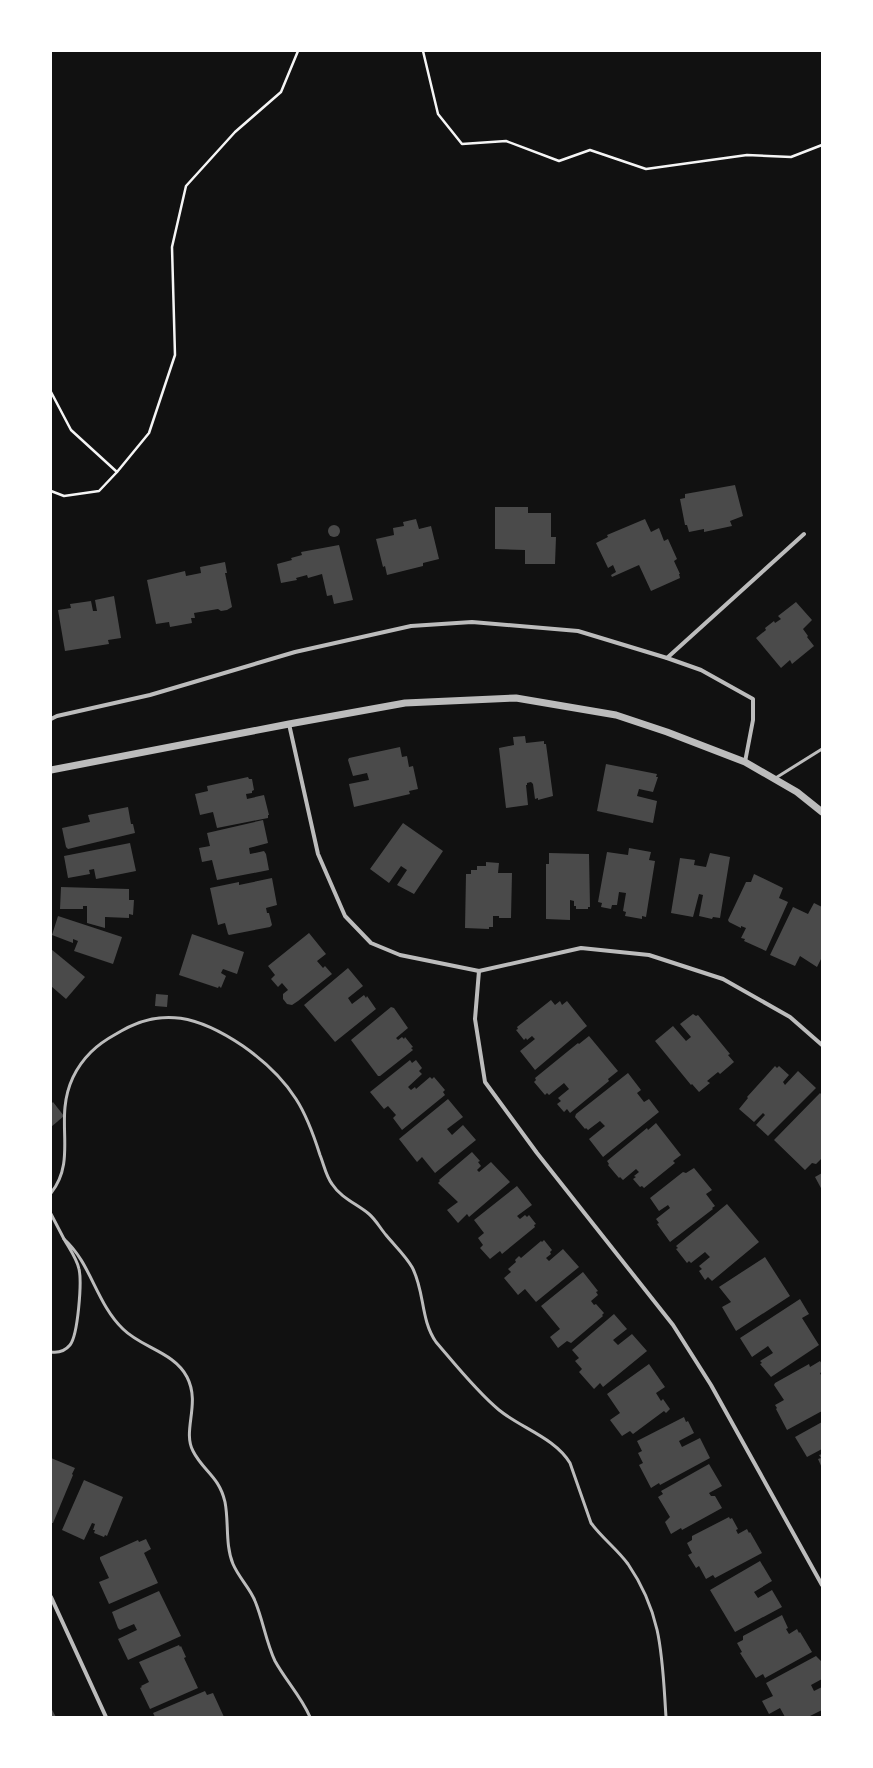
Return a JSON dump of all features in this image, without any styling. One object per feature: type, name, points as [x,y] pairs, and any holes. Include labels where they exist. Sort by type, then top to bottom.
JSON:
[{"type":"street","points":[[668,658],[804,534]]},
{"type":"street","points":[[51,719],[57,716],[150,695],[295,652],[411,626],[472,622],[578,630],[668,658],[701,670],[753,699],[753,720],[745,762]]},
{"type":"street","points":[[51,770],[289,724],[405,704],[516,698],[616,715],[745,762],[797,792],[822,812]]},
{"type":"street","points":[[289,724],[318,854],[345,916],[371,943],[400,955],[479,971],[581,948],[649,955],[723,979],[790,1017],[822,1046]]},
{"type":"street","points":[[479,971],[475,1019],[485,1082],[537,1153],[673,1325],[711,1385],[822,1585]]},
{"type":"street","points":[[51,1597],[106,1717]]},
{"type":"lane","points":[[774,779],[822,749]]},
{"type":"lane","points":[[51,1193],[59,1180],[64,1166],[66,1148],[65,1107],[74,1074],[92,1051],[107,1040],[124,1029],[140,1022],[156,1018],[176,1016],[210,1026],[257,1056],[272,1070],[297,1100],[306,1118],[332,1185],[343,1196],[375,1220],[412,1268],[417,1278],[429,1332],[436,1342],[498,1409],[550,1443],[566,1456],[570,1463],[591,1523],[626,1563],[644,1591],[650,1605],[655,1619],[662,1656],[666,1717]]},
{"type":"lane","points":[[51,1214],[79,1269],[77,1321],[74,1336],[70,1344],[64,1350],[51,1352]]},
{"type":"lane","points":[[64,1239],[74,1248],[102,1300],[123,1330],[135,1339],[169,1357],[180,1367],[187,1378],[193,1394],[193,1411],[189,1439],[193,1451],[213,1475],[220,1487],[225,1502],[229,1550],[233,1564],[255,1601],[275,1660],[303,1701],[310,1717]]},
{"type":"path","points":[[51,491],[64,496],[99,491],[117,472],[149,433],[175,355],[172,247],[186,186],[235,132],[281,92],[298,51]]},
{"type":"path","points":[[423,51],[438,114],[462,144],[506,141],[559,161],[590,150],[646,169],[747,155],[791,157],[822,145]]},
{"type":"path","points":[[51,392],[71,430],[117,472]]},
{"type":"building","points":[[735,485],[743,516],[730,521],[732,526],[704,532],[704,529],[689,532],[687,525],[685,525],[680,499],[685,498],[685,494]]},
{"type":"building","points":[[495,507],[528,507],[528,513],[551,513],[551,537],[556,537],[555,564],[525,564],[525,550],[495,549]]},
{"type":"building","points":[[416,519],[419,529],[431,526],[439,559],[423,563],[423,566],[387,575],[385,566],[383,567],[376,539],[394,535],[393,528],[404,526],[403,522]]},
{"type":"building","points":[[645,519],[651,532],[659,528],[664,541],[668,539],[677,559],[674,561],[680,574],[680,578],[651,591],[639,565],[612,577],[611,575],[616,572],[613,565],[608,568],[596,543],[608,537],[607,535]]},
{"type":"building","points":[[336,525],[339,526],[339,536],[332,537],[329,536],[328,529],[329,526]]},
{"type":"building","points":[[339,545],[353,600],[334,604],[332,595],[327,596],[322,574],[308,578],[307,575],[296,578],[297,580],[281,583],[277,564],[292,560],[291,558],[302,555],[301,552]]},
{"type":"building","points":[[225,562],[227,573],[225,573],[232,607],[221,611],[218,609],[194,613],[195,618],[191,618],[192,623],[170,627],[169,622],[156,624],[147,580],[185,571],[186,576],[201,573],[200,567]]},
{"type":"building","points":[[114,596],[121,638],[108,640],[109,644],[65,651],[58,610],[71,608],[70,604],[91,601],[93,611],[97,611],[95,600]]},
{"type":"building","points":[[796,602],[812,620],[803,629],[814,646],[792,664],[790,660],[781,668],[756,638],[774,621],[775,623],[781,619],[778,616]]},
{"type":"building","points":[[525,736],[526,743],[544,741],[544,744],[546,744],[553,796],[538,800],[538,798],[535,799],[533,784],[531,782],[527,783],[528,805],[506,808],[499,748],[514,745],[513,737]]},
{"type":"building","points":[[400,747],[402,757],[407,756],[409,767],[413,766],[418,789],[409,791],[410,794],[354,807],[349,784],[369,780],[367,773],[353,776],[348,760],[349,758]]},
{"type":"building","points":[[606,764],[657,774],[656,777],[658,777],[653,792],[639,789],[637,796],[657,801],[653,823],[597,811]]},
{"type":"building","points":[[248,777],[249,779],[252,779],[254,790],[252,793],[246,794],[247,799],[264,795],[269,815],[268,818],[217,828],[213,812],[200,815],[195,794],[208,791],[207,786]]},
{"type":"building","points":[[128,807],[131,824],[133,824],[135,833],[68,849],[66,847],[62,828],[90,822],[88,815]]},
{"type":"building","points":[[263,820],[268,843],[249,848],[250,854],[264,851],[269,870],[217,880],[212,860],[202,862],[199,848],[210,846],[207,833]]},
{"type":"building","points":[[403,823],[443,851],[414,894],[397,885],[407,870],[401,866],[389,883],[370,869]]},
{"type":"building","points":[[130,843],[136,871],[96,879],[94,869],[89,870],[90,874],[68,878],[64,856]]},
{"type":"building","points":[[629,848],[651,852],[649,860],[655,861],[646,917],[642,916],[642,919],[625,916],[626,912],[623,911],[626,893],[619,892],[617,905],[612,905],[611,909],[601,907],[602,903],[598,902],[607,852],[628,855]]},
{"type":"building","points":[[549,853],[589,854],[590,907],[588,907],[588,909],[576,909],[576,906],[574,906],[574,901],[570,900],[570,920],[546,919],[546,864],[549,864]]},
{"type":"building","points":[[710,853],[730,857],[720,918],[713,917],[712,919],[699,916],[703,895],[699,894],[693,917],[671,913],[680,858],[695,860],[694,865],[706,867]]},
{"type":"building","points":[[486,862],[499,863],[498,873],[512,873],[511,918],[499,918],[499,916],[493,916],[493,927],[489,927],[489,929],[465,928],[466,874],[471,874],[471,870],[477,870],[477,866],[486,866]]},
{"type":"building","points":[[754,874],[783,888],[779,898],[788,902],[766,951],[744,941],[745,939],[741,938],[746,928],[741,926],[741,928],[728,920],[746,882],[751,882]]},
{"type":"building","points":[[272,878],[277,905],[266,908],[272,925],[270,927],[229,935],[225,923],[218,925],[210,888],[239,882],[239,885]]},
{"type":"building","points":[[61,887],[129,889],[129,900],[134,900],[133,915],[129,914],[129,918],[105,917],[105,928],[87,923],[87,906],[83,906],[83,909],[60,909]]},
{"type":"building","points":[[814,903],[822,907],[822,957],[817,967],[800,956],[795,966],[770,955],[793,907],[808,914]]},
{"type":"building","points":[[58,916],[122,937],[113,964],[74,951],[78,941],[73,939],[73,943],[52,935]]},
{"type":"building","points":[[309,933],[326,954],[317,961],[323,968],[325,966],[332,974],[292,1005],[287,1004],[283,999],[283,994],[288,990],[282,983],[278,987],[271,979],[275,975],[268,966]]},
{"type":"building","points":[[192,934],[244,952],[237,974],[223,969],[221,973],[226,976],[221,988],[219,986],[218,988],[179,975]]},
{"type":"building","points":[[51,949],[85,977],[66,999],[51,986]]},
{"type":"building","points":[[348,968],[363,986],[348,998],[352,1004],[364,995],[366,998],[367,996],[376,1009],[335,1042],[304,1005]]},
{"type":"building","points":[[156,994],[168,995],[167,1007],[155,1006]]},
{"type":"building","points":[[551,1000],[555,1005],[560,1001],[562,1005],[567,1001],[587,1026],[535,1070],[520,1051],[535,1039],[532,1036],[527,1040],[526,1038],[524,1040],[516,1030],[518,1029],[517,1027]]},
{"type":"building","points":[[391,1007],[394,1008],[408,1028],[396,1038],[398,1040],[402,1037],[404,1039],[405,1037],[413,1047],[411,1048],[413,1050],[378,1076],[351,1040]]},
{"type":"building","points":[[693,1014],[696,1016],[698,1015],[730,1054],[728,1055],[734,1062],[720,1074],[718,1072],[707,1081],[710,1083],[699,1092],[692,1084],[691,1085],[655,1041],[673,1026],[686,1041],[691,1037],[680,1024]]},
{"type":"building","points":[[589,1036],[618,1071],[608,1079],[609,1081],[570,1113],[567,1109],[564,1112],[557,1104],[561,1101],[558,1098],[569,1089],[564,1083],[549,1095],[547,1093],[545,1095],[534,1082],[536,1080],[535,1078],[578,1043],[579,1044]]},
{"type":"building","points":[[410,1060],[412,1063],[416,1060],[422,1068],[419,1071],[422,1074],[408,1087],[411,1090],[415,1087],[416,1089],[430,1077],[432,1079],[434,1077],[445,1090],[443,1092],[445,1095],[402,1130],[393,1118],[396,1115],[388,1106],[384,1109],[370,1092]]},
{"type":"building","points":[[775,1066],[777,1068],[779,1066],[789,1075],[783,1082],[785,1085],[798,1071],[816,1088],[768,1136],[756,1125],[765,1115],[763,1113],[754,1122],[739,1109],[748,1098],[747,1097]]},
{"type":"building","points":[[628,1073],[641,1090],[637,1093],[644,1102],[649,1099],[659,1112],[603,1157],[589,1139],[605,1126],[600,1121],[588,1130],[586,1128],[585,1129],[575,1117],[576,1114]]},
{"type":"building","points":[[820,1093],[822,1095],[822,1158],[816,1164],[812,1163],[805,1170],[774,1140]]},
{"type":"building","points":[[448,1099],[463,1117],[447,1129],[452,1135],[463,1125],[476,1140],[435,1173],[422,1157],[417,1162],[399,1139]]},
{"type":"building","points":[[53,1102],[64,1116],[51,1127],[51,1104]]},
{"type":"building","points":[[656,1123],[681,1155],[673,1161],[675,1163],[644,1188],[642,1186],[640,1187],[633,1179],[639,1172],[636,1169],[623,1180],[620,1177],[619,1178],[608,1165],[609,1164],[607,1161],[647,1128],[648,1130]]},
{"type":"building","points":[[472,1152],[480,1161],[478,1162],[481,1166],[477,1170],[479,1172],[491,1162],[510,1182],[469,1217],[467,1214],[458,1223],[447,1210],[458,1202],[438,1183],[440,1181],[439,1180]]},
{"type":"building","points":[[694,1168],[712,1190],[706,1194],[715,1206],[670,1242],[657,1224],[659,1223],[656,1219],[670,1208],[668,1205],[659,1211],[650,1198],[683,1172],[686,1173]]},
{"type":"building","points":[[822,1173],[822,1190],[815,1177]]},
{"type":"building","points":[[517,1186],[532,1205],[517,1216],[520,1219],[525,1215],[527,1217],[529,1215],[536,1224],[534,1225],[535,1227],[502,1254],[500,1251],[490,1259],[480,1248],[483,1245],[478,1238],[484,1233],[474,1220]]},
{"type":"building","points":[[727,1204],[759,1242],[712,1281],[708,1277],[705,1280],[699,1271],[702,1269],[699,1266],[710,1257],[705,1252],[691,1263],[689,1261],[687,1263],[676,1249],[678,1248],[676,1246]]},
{"type":"building","points":[[544,1240],[552,1250],[550,1252],[551,1254],[546,1258],[549,1261],[563,1249],[579,1267],[536,1302],[525,1289],[518,1295],[504,1278],[511,1272],[508,1269],[516,1262],[515,1260],[519,1256],[521,1258]]},
{"type":"building","points":[[765,1257],[790,1296],[736,1331],[722,1307],[731,1302],[719,1287]]},
{"type":"building","points":[[583,1272],[598,1291],[596,1292],[598,1295],[591,1301],[604,1313],[602,1315],[603,1316],[571,1343],[567,1341],[558,1348],[550,1337],[560,1329],[541,1306]]},
{"type":"building","points":[[800,1299],[809,1314],[802,1318],[819,1345],[771,1377],[760,1364],[762,1363],[760,1361],[773,1353],[768,1346],[752,1357],[740,1338]]},
{"type":"building","points":[[614,1314],[627,1329],[613,1340],[618,1345],[632,1334],[647,1351],[603,1387],[600,1383],[594,1389],[579,1372],[582,1369],[575,1361],[579,1358],[572,1350]]},
{"type":"building","points":[[820,1361],[822,1364],[822,1372],[820,1373],[822,1377],[822,1411],[787,1430],[775,1405],[784,1400],[774,1385],[775,1383],[809,1364],[810,1367]]},
{"type":"building","points":[[649,1364],[665,1387],[656,1393],[661,1401],[663,1399],[670,1409],[666,1413],[664,1411],[633,1434],[630,1431],[622,1436],[610,1420],[620,1413],[607,1394]]},
{"type":"building","points":[[684,1417],[686,1422],[688,1421],[694,1433],[679,1441],[682,1447],[700,1438],[710,1458],[660,1485],[659,1483],[651,1488],[639,1465],[643,1463],[638,1453],[642,1451],[637,1441]]},
{"type":"building","points":[[822,1422],[822,1449],[807,1457],[795,1437]]},
{"type":"building","points":[[822,1454],[822,1468],[818,1459],[821,1458],[819,1455]]},
{"type":"building","points":[[51,1458],[75,1468],[53,1523],[51,1523]]},
{"type":"building","points":[[709,1464],[722,1486],[709,1493],[711,1496],[715,1496],[722,1508],[682,1530],[681,1528],[671,1534],[665,1522],[670,1517],[658,1497],[663,1494],[661,1491]]},
{"type":"building","points":[[84,1480],[123,1497],[107,1536],[105,1535],[104,1537],[94,1533],[95,1530],[93,1530],[95,1524],[92,1523],[84,1540],[62,1530]]},
{"type":"building","points":[[729,1517],[730,1519],[732,1518],[738,1529],[736,1530],[738,1534],[747,1529],[749,1533],[750,1532],[762,1553],[715,1578],[713,1575],[706,1579],[699,1566],[696,1568],[688,1555],[692,1553],[687,1543],[692,1540],[692,1536]]},
{"type":"building","points":[[146,1539],[151,1549],[144,1553],[158,1583],[109,1604],[99,1582],[109,1578],[100,1557],[138,1540],[139,1542]]},
{"type":"building","points":[[760,1561],[772,1581],[754,1592],[758,1598],[772,1590],[782,1607],[735,1632],[710,1590]]},
{"type":"building","points":[[159,1591],[181,1636],[128,1660],[118,1639],[137,1630],[134,1624],[120,1630],[112,1612]]},
{"type":"building","points":[[782,1615],[789,1634],[797,1629],[812,1652],[765,1678],[763,1674],[756,1678],[740,1653],[742,1652],[737,1643],[743,1640],[743,1636]]},
{"type":"building","points":[[179,1645],[180,1647],[181,1646],[186,1657],[184,1658],[198,1688],[150,1709],[140,1688],[149,1682],[139,1662]]},
{"type":"building","points":[[816,1656],[822,1662],[822,1679],[811,1685],[814,1691],[822,1687],[822,1710],[808,1717],[785,1717],[780,1708],[769,1714],[762,1701],[773,1696],[766,1683]]},
{"type":"building","points":[[205,1691],[207,1695],[213,1693],[224,1717],[155,1717],[153,1713]]},
{"type":"building","points":[[51,1708],[56,1717],[51,1717]]}]
